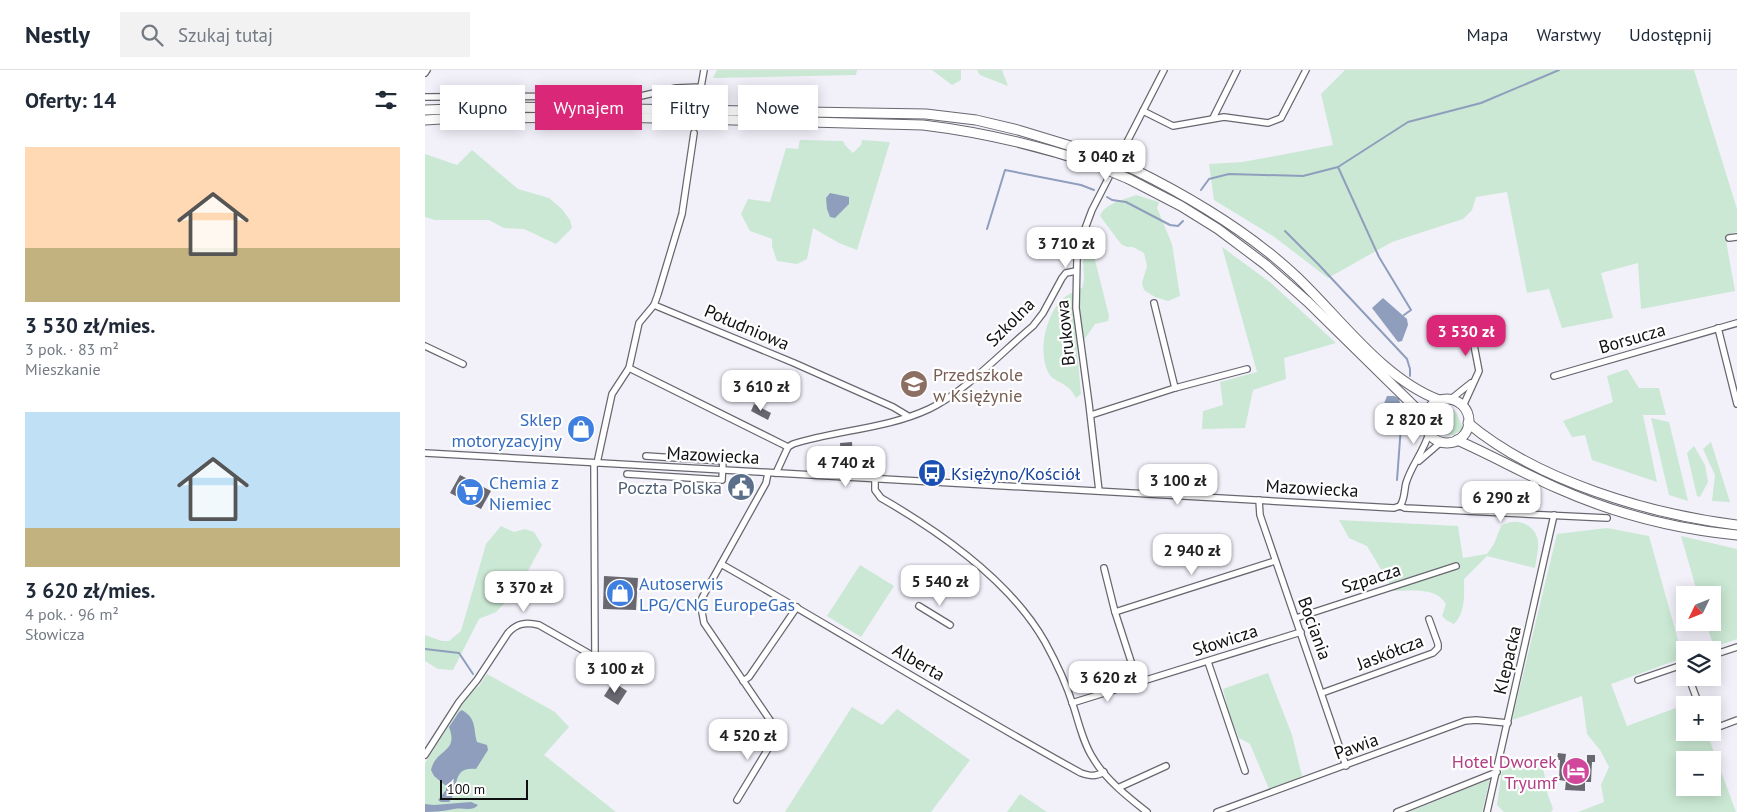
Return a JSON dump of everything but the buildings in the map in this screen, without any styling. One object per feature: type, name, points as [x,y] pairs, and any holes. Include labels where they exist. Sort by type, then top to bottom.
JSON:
[{"type":"main road","points":[[425,110],[507,107],[926,114],[976,120],[1097,154],[1133,169],[1189,199],[1251,240],[1296,276],[1396,374],[1426,395],[1439,400],[1451,399],[1463,406],[1468,414],[1469,423],[1465,433],[1457,440]]},
{"type":"main road","points":[[425,120],[615,117],[923,125],[973,131],[1019,141],[1093,164],[1129,179],[1181,206],[1226,235],[1267,265],[1308,302],[1425,417]]},
{"type":"main road","points":[[1439,400],[1429,409],[1425,417],[1429,433],[1441,442],[1457,440],[1557,488],[1589,501],[1678,526],[1737,535]]},
{"type":"main road","points":[[1469,423],[1485,437],[1518,457],[1597,492],[1678,515],[1737,525]]},
{"type":"street","points":[[425,97],[641,96],[677,88],[701,87],[704,70]]},
{"type":"street","name":"Brukowa","points":[[1099,491],[1091,415],[1076,308],[1077,258],[1086,223],[1164,70]]},
{"type":"street","points":[[1213,118],[1237,70]]},
{"type":"street","points":[[1143,111],[1173,126],[1224,117],[1269,123],[1281,118],[1306,70]]},
{"type":"street","points":[[425,755],[459,702],[477,680],[513,627],[529,622],[539,624],[595,657],[596,463],[610,399],[616,385],[629,368],[636,329],[654,305],[682,214],[694,133]]},
{"type":"street","points":[[1729,238],[1737,237]]},
{"type":"street","name":"Szkolna","points":[[788,448],[799,442],[852,432],[909,417],[953,396],[1033,326],[1043,314],[1062,278],[1066,273],[1076,271]]},
{"type":"street","points":[[1154,303],[1175,388]]},
{"type":"street","name":"Południowa","points":[[654,305],[794,363],[893,407],[909,417]]},
{"type":"street","name":"Borsucza","points":[[1554,376],[1737,323]]},
{"type":"street","points":[[1718,328],[1737,404]]},
{"type":"street","points":[[1463,406],[1479,371],[1473,340]]},
{"type":"street","points":[[425,346],[463,364]]},
{"type":"street","points":[[629,368],[788,448],[776,473]]},
{"type":"street","points":[[1091,415],[1175,388],[1247,370]]},
{"type":"street","points":[[1451,399],[1475,380]]},
{"type":"street","points":[[1400,506],[1404,497],[1406,482],[1429,433]]},
{"type":"street","points":[[1416,464],[1441,442]]},
{"type":"street","name":"Mazowiecka","points":[[425,453],[875,480],[1607,518]]},
{"type":"street","points":[[627,474],[722,480],[723,461],[646,456]]},
{"type":"street","points":[[737,800],[777,734],[776,729],[743,682],[701,616],[702,598],[766,483],[768,473]]},
{"type":"street","points":[[875,480],[875,490],[881,498],[942,537],[987,572],[1005,590],[1040,634],[1063,679],[1087,748],[1104,772],[1147,812]]},
{"type":"street","name":"Bociania","points":[[1259,500],[1260,515],[1347,766]]},
{"type":"street","name":"Klepacka","points":[[1487,812],[1554,515]]},
{"type":"street","points":[[1115,612],[1275,560]]},
{"type":"street","name":"Alberta","points":[[721,564],[797,607],[997,727],[1081,773],[1097,776],[1104,772]]},
{"type":"street","name":"Szpacza","points":[[1296,618],[1456,566]]},
{"type":"street","points":[[1104,568],[1115,612],[1138,683]]},
{"type":"street","points":[[919,606],[950,626]]},
{"type":"street","points":[[743,682],[749,678],[797,607]]},
{"type":"street","name":"Jaskółcza","points":[[1323,693],[1433,653],[1438,648],[1438,644],[1429,619]]},
{"type":"street","name":"Słowicza","points":[[1072,703],[1301,632]]},
{"type":"street","points":[[1721,652],[1737,647]]},
{"type":"street","points":[[1208,662],[1245,771]]},
{"type":"street","points":[[1638,680],[1676,668]]},
{"type":"street","name":"Pawia","points":[[1217,812],[1347,766],[1465,721],[1476,720],[1508,723]]},
{"type":"street","points":[[1721,726],[1737,720]]},
{"type":"street","points":[[1119,787],[1166,766]]},
{"type":"street","points":[[1397,812],[1497,772]]},
{"type":"green space","points":[[717,70],[857,70],[856,75],[713,78]]},
{"type":"green space","points":[[932,70],[961,70],[961,80],[952,85]]},
{"type":"green space","points":[[977,70],[1002,70],[1008,86],[980,75]]},
{"type":"green space","points":[[1345,70],[1694,70],[1737,209],[1737,232],[1725,235],[1735,291],[1641,309],[1638,263],[1601,273],[1613,318],[1562,328],[1549,289],[1527,293],[1507,192],[1476,197],[1472,210],[1463,219],[1392,242],[1328,278],[1273,236],[1214,200],[1209,164],[1243,162],[1333,145],[1321,94]]},
{"type":"green space","points":[[800,140],[843,141],[853,153],[861,145],[862,140],[890,142],[857,250],[839,243],[813,228],[807,259],[797,264],[777,261],[772,246],[772,239],[750,231],[741,214],[748,199],[770,202],[786,148],[798,149]]},
{"type":"green space","points":[[472,150],[518,189],[549,198],[562,209],[570,220],[572,228],[556,244],[524,229],[504,228],[489,220],[435,220],[425,217],[425,154],[457,165]]},
{"type":"green space","points":[[1136,195],[1159,202],[1157,208],[1172,244],[1180,296],[1168,301],[1155,297],[1144,290],[1142,283],[1147,266],[1144,253],[1133,247],[1121,244],[1100,216],[1110,205]]},
{"type":"green space","points":[[1222,247],[1271,283],[1336,343],[1284,358],[1286,379],[1253,390],[1245,428],[1202,429],[1203,411],[1223,405],[1220,382],[1257,372]]},
{"type":"green space","points":[[1091,248],[1109,316],[1108,321],[1095,324],[1077,350],[1081,394],[1076,398],[1069,388],[1050,375],[1044,356],[1045,334],[1048,323],[1058,304],[1067,296],[1082,288],[1085,249]]},
{"type":"green space","points":[[1627,369],[1639,388],[1659,388],[1666,415],[1643,415],[1657,482],[1592,460],[1585,435],[1572,437],[1563,421],[1613,402],[1607,376]]},
{"type":"green space","points":[[1443,405],[1452,408],[1456,413],[1463,427],[1458,433],[1447,435],[1437,429],[1430,413],[1437,406]]},
{"type":"green space","points":[[1651,418],[1669,422],[1688,501],[1669,495]]},
{"type":"green space","points":[[1711,442],[1730,502],[1712,501],[1715,475],[1703,449]]},
{"type":"green space","points":[[1694,446],[1705,465],[1708,482],[1700,497],[1697,496],[1687,453]]},
{"type":"green space","points":[[1339,520],[1458,526],[1463,558],[1487,554],[1494,544],[1501,526],[1506,523],[1524,523],[1533,530],[1538,541],[1535,568],[1487,556],[1464,579],[1464,597],[1461,614],[1454,624],[1442,616],[1446,604],[1436,595],[1423,591],[1394,591],[1367,546],[1349,538]]},
{"type":"green space","points":[[501,526],[514,532],[525,529],[534,532],[542,545],[517,591],[496,612],[479,619],[453,670],[438,669],[425,661],[425,635],[442,641],[449,641],[461,631],[486,544]]},
{"type":"green space","points":[[1607,528],[1649,536],[1678,641],[1676,641],[1676,661],[1611,684],[1627,726],[1676,708],[1676,741],[1710,741],[1714,751],[1676,751],[1676,796],[1721,796],[1721,771],[1736,812],[1578,812],[1604,802],[1601,785],[1609,767],[1600,750],[1587,734],[1582,696],[1512,720],[1557,534]]},
{"type":"green space","points":[[1681,536],[1737,549],[1737,639],[1721,645],[1721,641],[1712,641],[1709,631],[1721,631],[1721,586],[1695,586]]},
{"type":"green space","points":[[860,565],[894,586],[861,637],[827,616]]},
{"type":"green space","points":[[1268,673],[1292,735],[1302,776],[1276,789],[1269,789],[1250,744],[1239,738],[1230,716],[1223,689]]},
{"type":"green space","points":[[487,674],[555,712],[569,727],[544,755],[616,812],[425,812],[425,763],[471,691],[479,686]]},
{"type":"green space","points":[[852,707],[882,725],[897,709],[970,760],[931,812],[785,812]]},
{"type":"green space","points":[[1513,757],[1529,769],[1542,766],[1553,809],[1551,812],[1504,812],[1497,805],[1503,763]]},
{"type":"green space","points":[[1490,779],[1482,812],[1409,812]]},
{"type":"green space","points":[[1020,794],[1047,812],[1007,812]]},
{"type":"water","points":[[830,193],[849,197],[849,204],[835,218],[830,217],[827,209],[826,198]]},
{"type":"water","points":[[1383,298],[1407,319],[1408,325],[1402,341],[1398,342],[1372,308]]},
{"type":"water","points":[[1387,396],[1399,398],[1400,403],[1395,426],[1382,425],[1381,421],[1385,410],[1383,406]]},
{"type":"water","points":[[462,710],[467,713],[474,724],[477,742],[487,745],[488,750],[476,769],[462,771],[459,775],[449,802],[441,802],[438,800],[446,790],[446,786],[434,776],[431,770],[437,758],[449,746],[451,735],[449,727]]},
{"type":"water","points":[[471,802],[478,805],[470,809],[425,812],[425,804]]},
{"type":"waterway","points":[[1404,315],[1411,310],[1379,257],[1338,167],[1408,122],[1481,103],[1559,70]]},
{"type":"waterway","points":[[1201,190],[1209,179],[1229,174],[1303,176],[1338,167]]},
{"type":"waterway","points":[[987,229],[1005,170],[1081,185],[1094,190]]},
{"type":"waterway","points":[[1107,197],[1112,200],[1126,202],[1170,225],[1178,226],[1183,221]]},
{"type":"waterway","points":[[1285,231],[1407,359],[1410,376]]},
{"type":"waterway","points":[[1397,480],[1404,405]]},
{"type":"waterway","points":[[425,649],[459,653],[473,674]]},
{"type":"place","name":"Przedszkole w Księżynie","points":[[914,384]]},
{"type":"place","name":"Sklep motoryzacyjny","points":[[581,429]]},
{"type":"place","name":"Księżyno/Kościół","points":[[932,473]]},
{"type":"place","name":"Poczta Polska","points":[[741,487]]},
{"type":"place","name":"Chemia z Niemiec","points":[[470,492]]},
{"type":"place","name":"Autoserwis LPG/CNG EuropeGas","points":[[620,593]]},
{"type":"place","name":"Hotel Dworek Tryumf","points":[[1576,771]]}]
